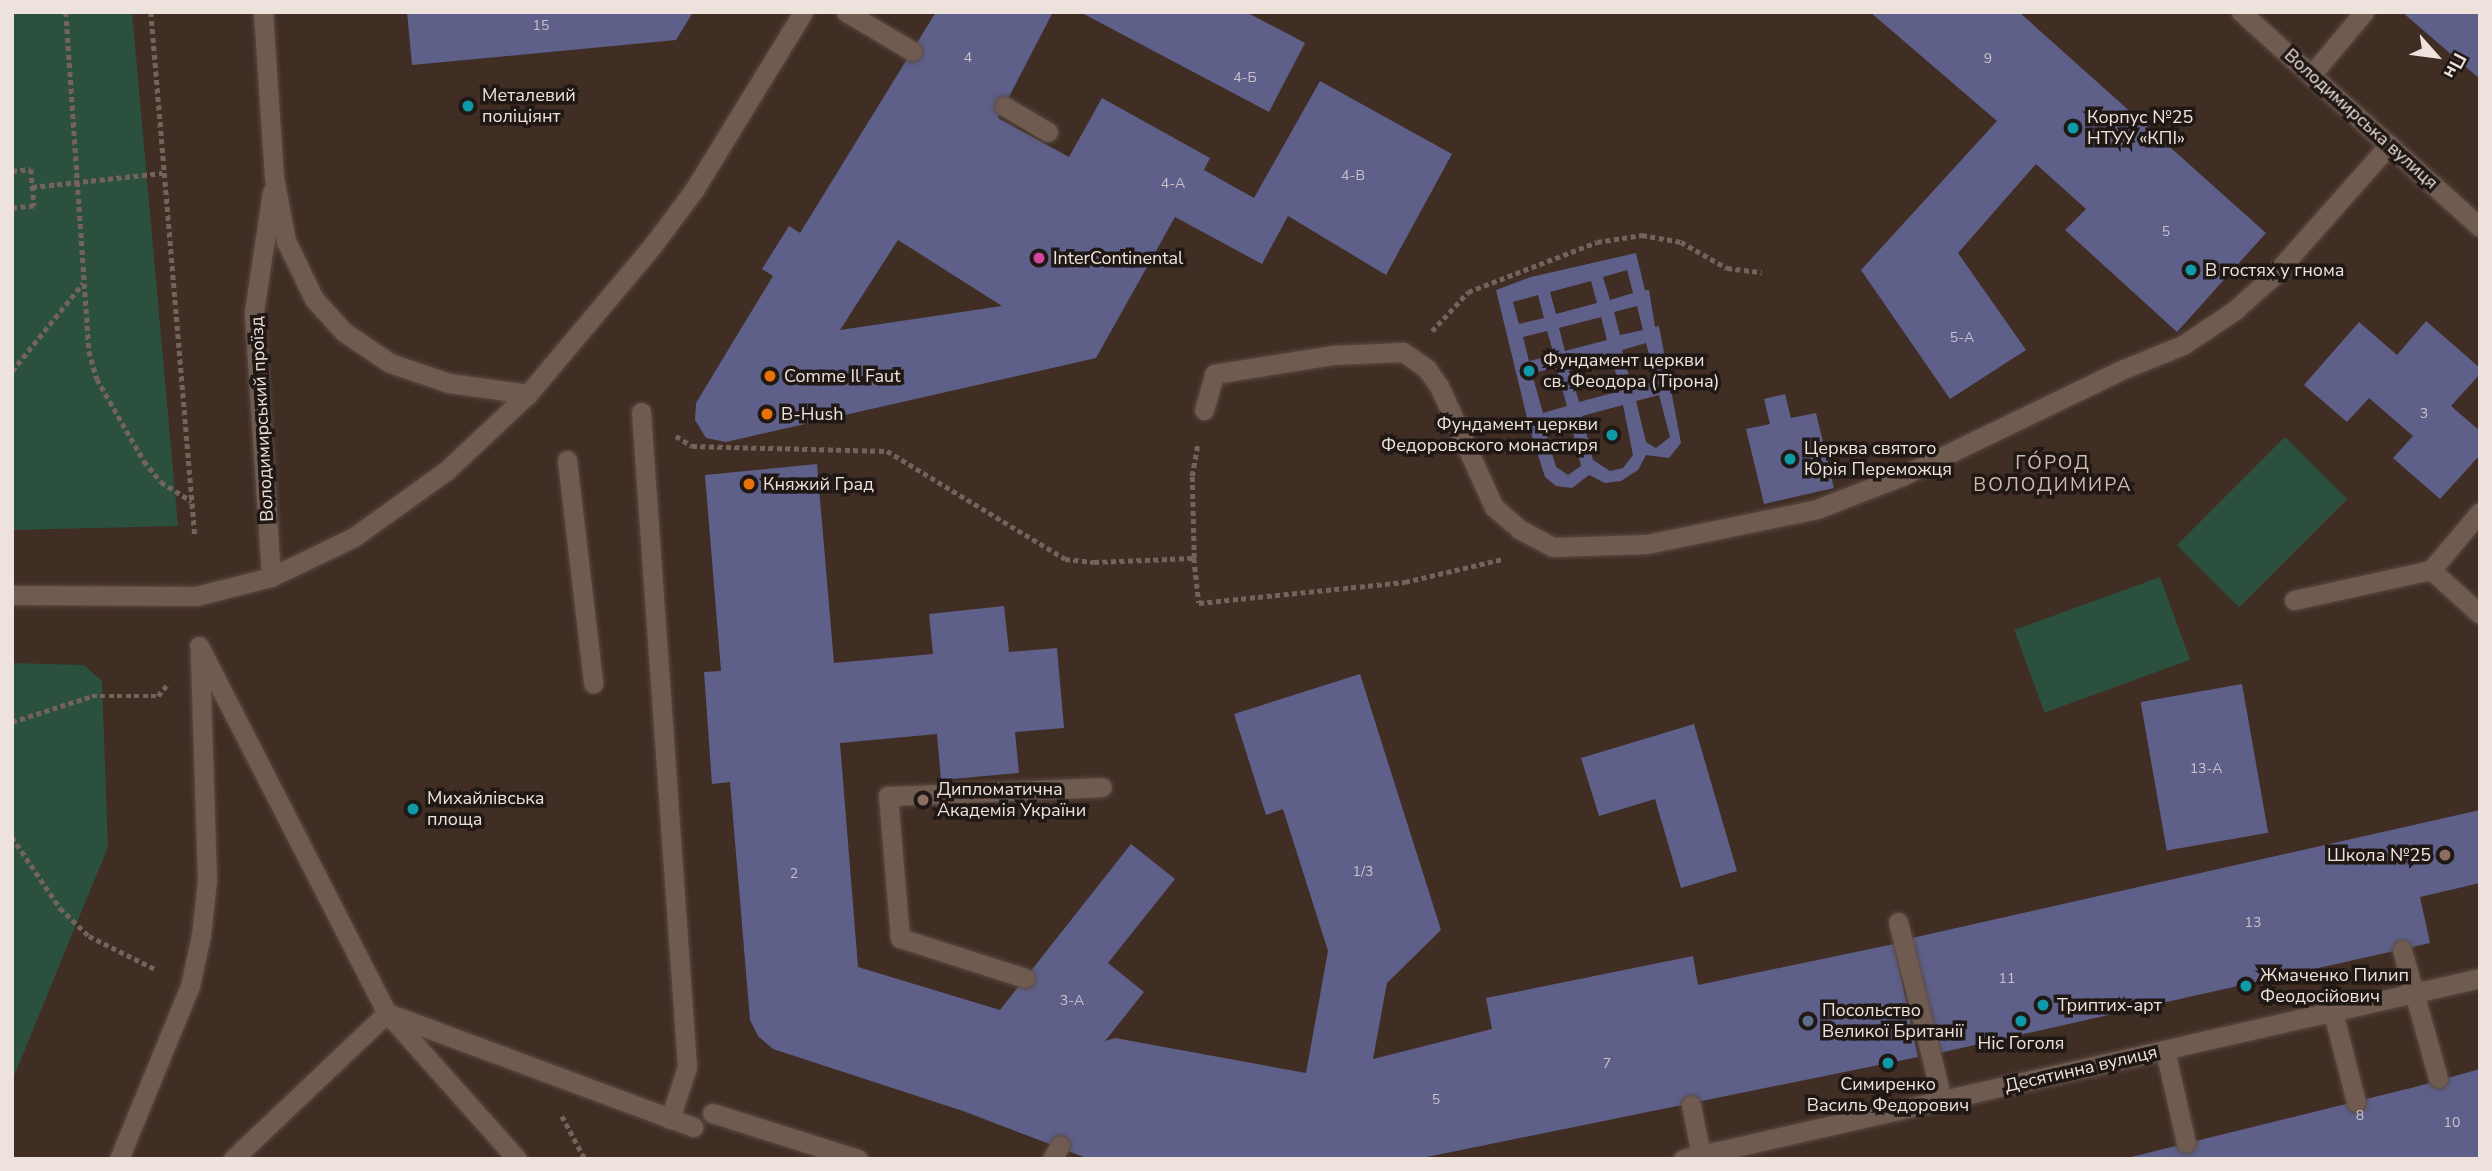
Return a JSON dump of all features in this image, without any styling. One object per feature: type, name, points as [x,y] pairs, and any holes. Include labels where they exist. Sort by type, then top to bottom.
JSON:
[{"type":"street","name":"Володимирський проїзд","points":[[263,12],[274,177],[286,241],[314,299],[344,332],[390,363],[449,383],[528,394]]},
{"type":"street","points":[[12,595],[197,596],[271,577],[354,537],[426,485],[528,394],[694,190],[803,12]]},
{"type":"street","points":[[846,12],[912,51]]},
{"type":"street","name":"Володимирська вулиця","points":[[2241,12],[2480,227]]},
{"type":"street","points":[[2312,74],[2364,12]]},
{"type":"street","points":[[1004,106],[1048,132]]},
{"type":"street","points":[[1204,410],[1214,374],[1388,349],[1413,356],[1439,386],[1494,507],[1519,528],[1553,547],[1647,544],[1817,509],[1902,476],[2121,370],[2183,345],[2235,310],[2274,275],[2389,145]]},
{"type":"street","name":"Володимирський проїзд","points":[[271,577],[254,312],[274,177]]},
{"type":"street","points":[[640,412],[687,1067],[670,1119]]},
{"type":"street","points":[[568,460],[593,683]]},
{"type":"street","points":[[2294,600],[2431,570],[2480,512]]},
{"type":"street","points":[[2431,570],[2480,614]]},
{"type":"street","points":[[119,1159],[190,986],[207,881],[199,646]]},
{"type":"street","points":[[199,646],[387,1013],[517,1159]]},
{"type":"street","points":[[1025,978],[900,938],[888,796],[1102,787]]},
{"type":"street","points":[[1898,922],[1942,1100]]},
{"type":"street","points":[[2402,950],[2415,993],[2426,1049],[2438,1078]]},
{"type":"street","name":"Десятинна вулиця","points":[[1692,1157],[2480,978]]},
{"type":"street","points":[[2333,1012],[2356,1102]]},
{"type":"street","points":[[387,1013],[693,1127]]},
{"type":"street","points":[[233,1159],[387,1013]]},
{"type":"street","points":[[2165,1050],[2186,1143]]},
{"type":"street","points":[[1691,1105],[1692,1157]]},
{"type":"street","points":[[712,1113],[858,1159]]},
{"type":"path","points":[[66,12],[89,351],[97,379],[144,461],[161,481],[191,501]]},
{"type":"path","points":[[151,12],[162,173],[195,536]]},
{"type":"path","points":[[12,171],[31,169],[34,206],[12,208]]},
{"type":"path","points":[[32,187],[162,173]]},
{"type":"path","points":[[1413,356],[1468,292],[1597,242],[1642,235],[1681,242],[1727,268],[1762,272]]},
{"type":"path","points":[[12,371],[83,283]]},
{"type":"path","points":[[1204,410],[1192,476],[1194,558],[1199,603],[1405,582],[1553,547]]},
{"type":"path","points":[[640,412],[692,446],[887,451],[1065,559],[1194,558]]},
{"type":"path","points":[[12,722],[92,696],[158,696],[199,646]]},
{"type":"path","points":[[12,837],[60,908],[89,936],[190,986]]},
{"type":"green space","points":[[12,12],[132,12],[178,526],[12,530]]},
{"type":"green space","points":[[2285,437],[2347,499],[2239,607],[2177,545]]},
{"type":"green space","points":[[2160,577],[2190,660],[2044,713],[2014,630]]},
{"type":"green space","points":[[12,663],[84,665],[102,681],[108,847],[12,1081]]},
{"type":"building","points":[[407,12],[693,12],[676,40],[412,65]]},
{"type":"building","name":"InterContinental","points":[[936,12],[1053,12],[998,118],[1069,157],[1102,98],[1210,158],[1204,170],[1254,198],[1320,81],[1452,154],[1386,275],[1288,216],[1262,264],[1175,217],[1096,358],[726,442],[706,438],[695,420],[696,403],[773,276],[762,269],[789,226],[800,233]],"holes":[[[898,240],[1002,306],[840,330]]]},
{"type":"building","points":[[1080,12],[1246,12],[1305,43],[1269,112]]},
{"type":"building","points":[[1870,12],[2019,12],[2266,233],[2177,332],[2065,230],[2086,209],[2036,164],[1958,253],[2026,350],[1950,399],[1861,270],[1997,121]]},
{"type":"building","points":[[2402,12],[2480,12],[2480,79]]},
{"type":"building","name":"Фундамент церкви св. Феодора (Тірона)","points":[[1636,253],[1645,290],[1649,290],[1655,327],[1659,326],[1681,443],[1669,458],[1646,455],[1638,470],[1621,481],[1605,483],[1589,475],[1572,488],[1556,486],[1545,477],[1530,430],[1496,290],[1531,277]],"holes":[[[1627,270],[1633,293],[1610,300],[1603,277]],[[1591,281],[1597,303],[1556,314],[1550,292]],[[1538,295],[1544,318],[1519,324],[1513,302]],[[1637,306],[1643,330],[1620,335],[1614,312]],[[1601,317],[1607,340],[1565,351],[1559,328]],[[1547,331],[1554,355],[1529,361],[1523,337]],[[1646,343],[1656,381],[1632,388],[1622,350]],[[1611,354],[1620,391],[1579,402],[1568,364]],[[1556,367],[1567,406],[1543,413],[1532,374]],[[1659,395],[1670,437],[1656,448],[1646,442],[1636,401]],[[1623,405],[1633,455],[1623,468],[1610,471],[1593,460],[1582,416]],[[1570,419],[1581,466],[1568,475],[1556,467],[1544,426]]]},
{"type":"building","points":[[2426,321],[2480,368],[2480,374],[2451,406],[2480,431],[2480,455],[2440,499],[2393,458],[2413,436],[2369,398],[2347,422],[2304,385],[2359,322],[2397,355]]},
{"type":"building","name":"Церква святого Юрія Переможця","points":[[1785,394],[1791,418],[1816,413],[1834,488],[1764,504],[1746,429],[1770,424],[1764,399]]},
{"type":"building","points":[[817,464],[834,663],[933,654],[929,614],[1004,606],[1009,652],[1057,648],[1064,728],[1015,732],[1019,773],[941,780],[937,734],[840,743],[858,967],[1000,1010],[1131,844],[1175,879],[1108,963],[1144,992],[1105,1041],[1115,1038],[1306,1073],[1328,951],[1283,809],[1266,815],[1234,714],[1360,674],[1441,930],[1387,983],[1373,1059],[1492,1029],[1486,998],[1693,956],[1698,985],[1894,944],[1918,1057],[1417,1159],[1089,1159],[963,1111],[773,1049],[758,1036],[750,1020],[730,782],[712,784],[704,672],[721,671],[705,475]]},
{"type":"building","points":[[2242,684],[2268,833],[2167,851],[2141,702]]},
{"type":"building","points":[[1694,724],[1737,871],[1681,888],[1655,799],[1599,816],[1581,758]]},
{"type":"building","points":[[2480,810],[2480,883],[2420,897],[2430,943],[1939,1053],[1912,938]]},
{"type":"building","points":[[2480,1069],[2480,1159],[2123,1159],[2415,1087]]},
{"type":"place","name":"Металевий поліціянт","points":[[468,106]]},
{"type":"place","name":"Корпус №25 НТУУ «КПІ»","points":[[2073,128]]},
{"type":"place","name":"InterContinental","points":[[1039,258]]},
{"type":"place","name":"В гостях у гнома","points":[[2191,270]]},
{"type":"place","name":"Фундамент церкви св. Феодора (Тірона)","points":[[1529,371]]},
{"type":"place","name":"Comme Il Faut","points":[[770,376]]},
{"type":"place","name":"B-Hush","points":[[767,414]]},
{"type":"place","name":"Фундамент церкви Федоровского монастиря","points":[[1612,435]]},
{"type":"place","name":"Церква святого Юрія Переможця","points":[[1790,459]]},
{"type":"place","name":"Княжий Град","points":[[749,484]]},
{"type":"place","name":"Дипломатична Академія України","points":[[923,800]]},
{"type":"place","name":"Михайлівська площа","points":[[413,809]]},
{"type":"place","name":"Школа №25","points":[[2445,855]]},
{"type":"place","name":"Жмаченко Пилип Феодосійович","points":[[2246,986]]},
{"type":"place","name":"Триптих-арт","points":[[2043,1005]]},
{"type":"place","name":"Посольство Великої Британії","points":[[1808,1021]]},
{"type":"place","name":"Ніс Гоголя","points":[[2021,1021]]},
{"type":"place","name":"Симиренко Василь Федорович","points":[[1888,1063]]},
{"type":"district","name":"ГО́РОД ВОЛОДИМИРА","points":[[2053,475]]}]
